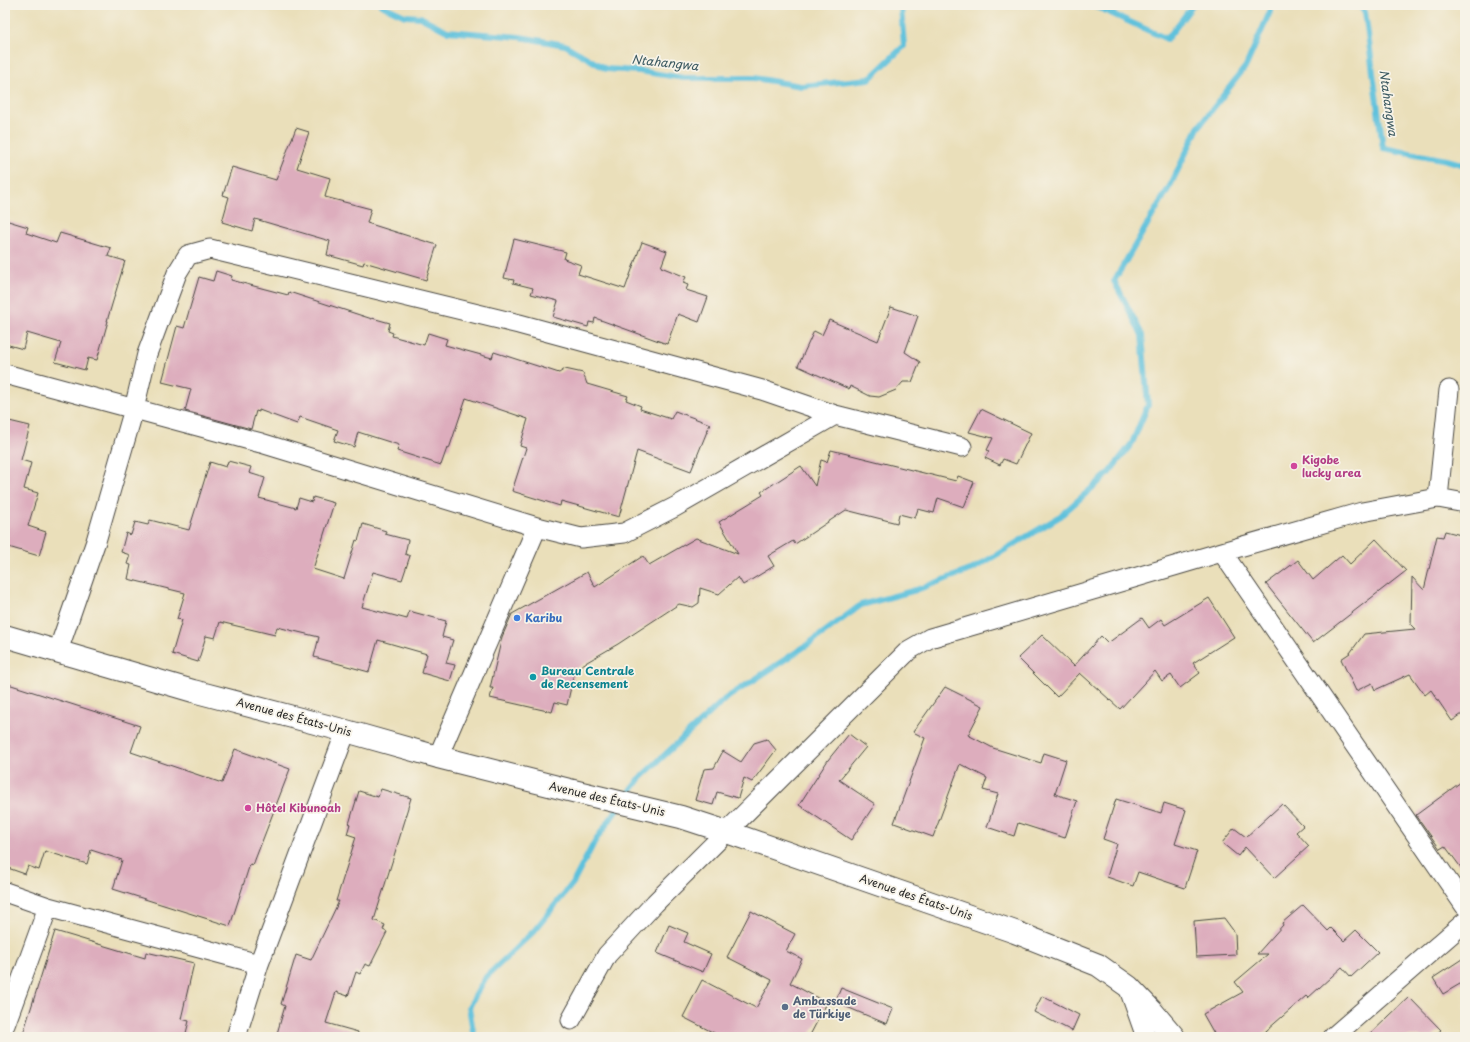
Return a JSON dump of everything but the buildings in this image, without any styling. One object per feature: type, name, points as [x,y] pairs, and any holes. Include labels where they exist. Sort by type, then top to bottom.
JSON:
[{"type":"street","points":[[58,651],[96,541],[134,409],[147,354],[177,273],[188,254],[210,249],[519,324],[762,390],[836,415],[962,447]]},
{"type":"street","points":[[5,374],[261,443],[537,527],[581,538],[624,533],[675,507],[836,415]]},
{"type":"street","points":[[1438,498],[1450,390]]},
{"type":"street","points":[[571,1020],[607,955],[655,903],[890,667],[909,650],[930,638],[1362,512],[1438,498],[1465,503]]},
{"type":"street","points":[[438,757],[537,527]]},
{"type":"street","points":[[1222,552],[1465,906]]},
{"type":"street","name":"Avenue des États-Unis","points":[[5,636],[193,691],[438,757],[681,817],[727,832],[1015,932],[1098,965],[1129,987],[1174,1037]]},
{"type":"street","points":[[236,1037],[259,964],[346,731]]},
{"type":"street","points":[[5,892],[48,907],[259,964]]},
{"type":"street","points":[[5,1025],[48,907]]},
{"type":"street","points":[[1333,1037],[1465,922]]},
{"type":"street","points":[[1129,987],[1146,1037]]},
{"type":"waterway","name":"Ntahangwa","points":[[381,5],[405,16],[420,17],[447,31],[520,37],[565,45],[606,69],[639,71],[684,78],[754,78],[801,86],[869,79],[904,46],[901,7],[903,5]]},
{"type":"waterway","name":"Ntahangwa","points":[[1093,5],[1167,39],[1193,5]]},
{"type":"waterway","points":[[624,800],[640,778],[725,699],[807,645],[861,605],[916,590],[973,569],[1059,517],[1108,474],[1132,443],[1148,405],[1142,335],[1114,281],[1171,184],[1198,128],[1246,66],[1273,5]]},
{"type":"waterway","name":"Ntahangwa","points":[[1358,5],[1365,12],[1383,148],[1447,160],[1465,165]]},
{"type":"waterway","points":[[474,1037],[469,1007],[486,977],[534,931],[573,883],[595,841],[619,807]]},
{"type":"place","name":"Kigobe lucky area","points":[[1294,466]]},
{"type":"place","name":"Karibu","points":[[517,618]]},
{"type":"place","name":"Bureau Centrale de Recensement","points":[[533,677]]},
{"type":"place","name":"Hôtel Kibunoah","points":[[248,808]]},
{"type":"place","name":"Ambassade de Türkiye","points":[[785,1007]]}]
